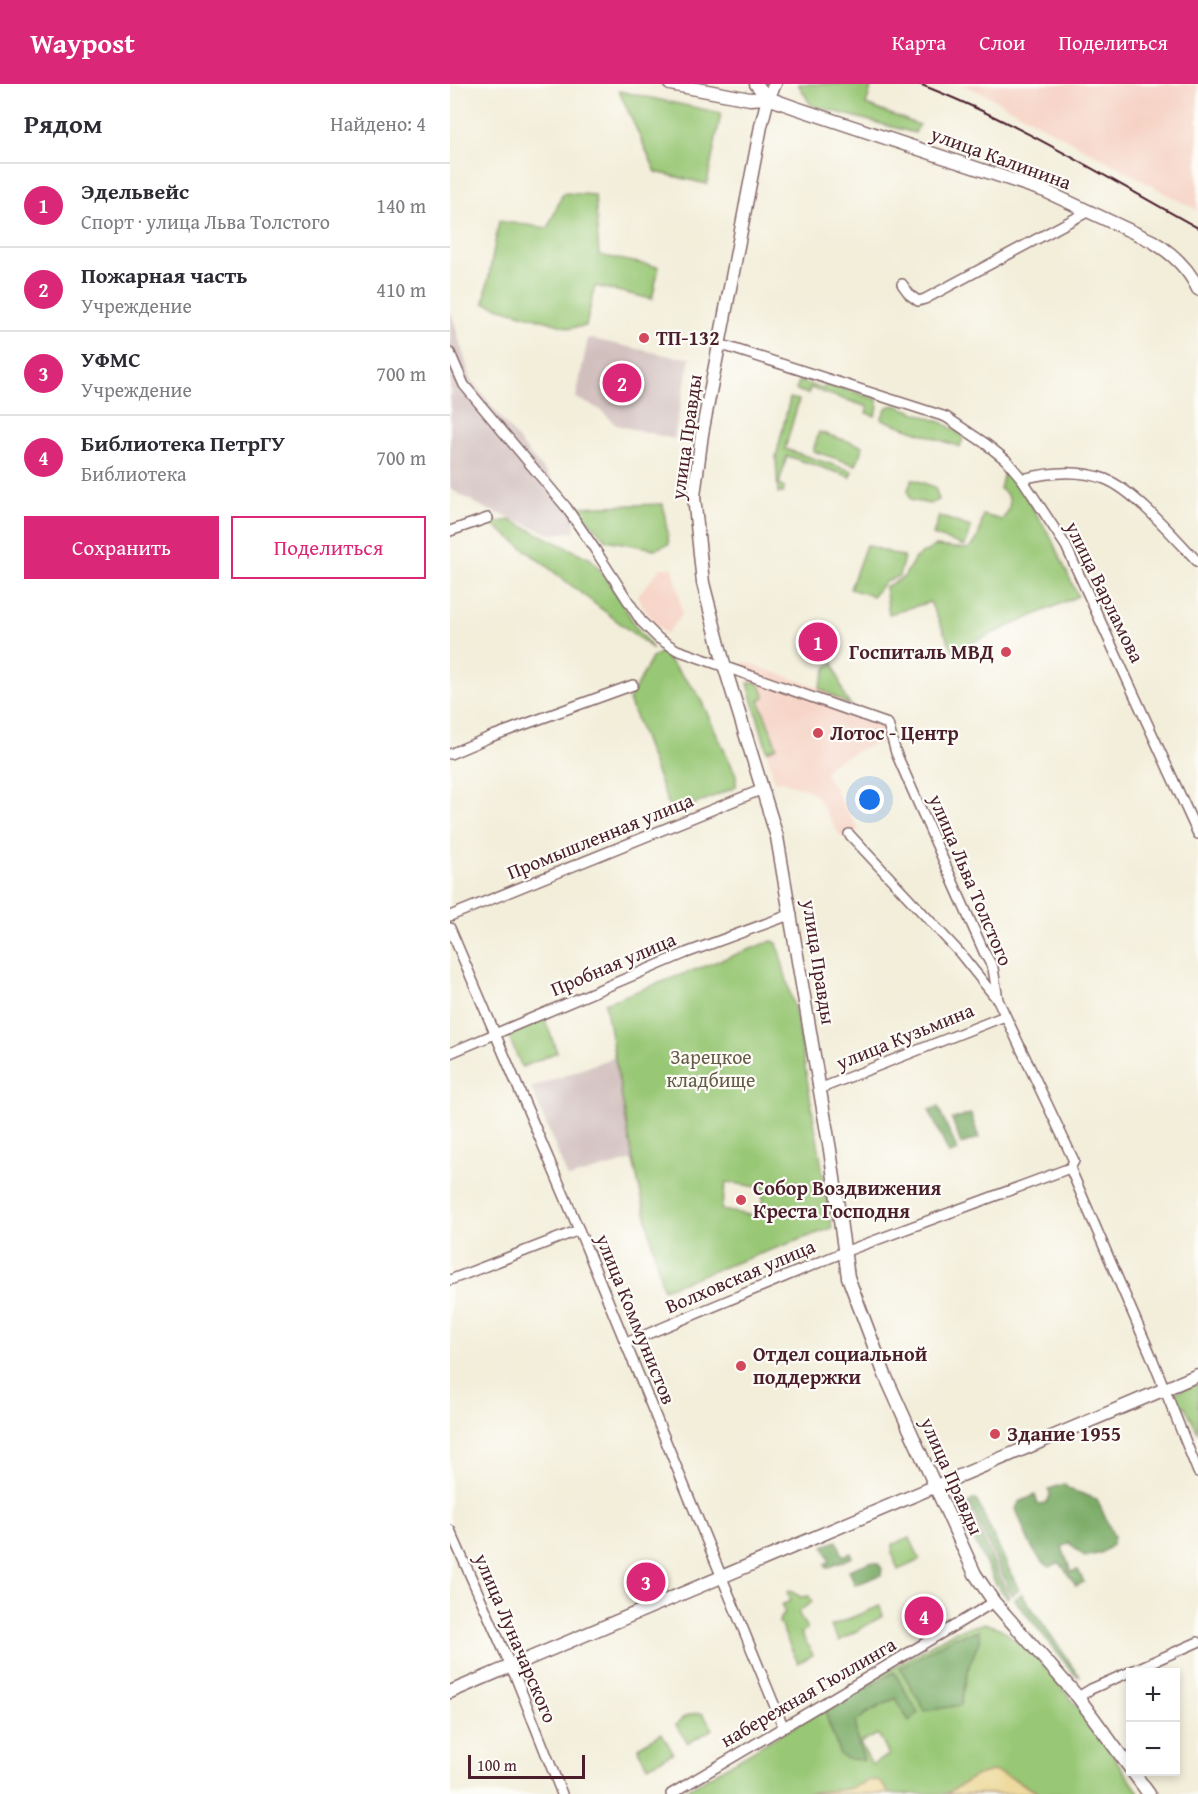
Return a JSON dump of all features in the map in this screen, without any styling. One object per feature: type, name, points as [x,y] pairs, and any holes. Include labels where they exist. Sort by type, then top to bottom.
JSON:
[{"type":"main road","points":[[670,84],[750,99],[768,98]]},
{"type":"main road","points":[[756,84],[768,98]]},
{"type":"main road","points":[[768,98],[769,84]]},
{"type":"main road","points":[[768,98],[775,84]]},
{"type":"main road","name":"улица Калинина","points":[[768,98],[1045,191],[1166,249],[1185,267],[1198,289]]},
{"type":"main road","name":"улица Правды","points":[[768,98],[702,434],[694,496],[703,583],[725,668],[777,837],[792,914],[832,1160],[848,1277],[885,1375],[975,1574],[994,1602],[1078,1696],[1126,1762]]},
{"type":"main road","points":[[450,1692],[1198,1375]]},
{"type":"main road","name":"улица Правды","points":[[1136,1776],[1149,1794]]},
{"type":"street","points":[[902,284],[914,299],[918,301],[925,299],[1089,211]]},
{"type":"street","name":"улица Варламова","points":[[719,344],[946,417],[1006,460],[1022,479],[1066,546],[1198,834]]},
{"type":"street","name":"улица Льва Толстого","points":[[450,352],[464,385],[566,507],[641,621],[658,638],[677,650],[725,668],[888,724],[896,753],[993,968],[998,1000],[1074,1161],[1070,1168],[1198,1472]]},
{"type":"street","points":[[1022,479],[1068,473],[1105,479],[1128,492],[1198,562]]},
{"type":"street","points":[[450,531],[488,518]]},
{"type":"street","points":[[450,754],[633,685]]},
{"type":"street","name":"Промышленная улица","points":[[450,916],[763,789]]},
{"type":"street","points":[[849,834],[959,952],[998,1000]]},
{"type":"street","name":"Пробная улица","points":[[450,1053],[686,953],[792,914]]},
{"type":"street","name":"улица Коммунистов","points":[[450,928],[579,1230],[783,1726]]},
{"type":"street","name":"улица Кузьмина","points":[[819,1089],[1005,1016]]},
{"type":"street","name":"Волховская улица","points":[[626,1343],[844,1252],[1070,1168]]},
{"type":"street","points":[[450,1280],[579,1230]]},
{"type":"street","name":"улица Луначарского","points":[[450,1530],[511,1665],[562,1794]]},
{"type":"street","name":"набережная Гюллинга","points":[[671,1794],[994,1602]]},
{"type":"street","points":[[1078,1696],[1198,1642]]},
{"type":"shaded area","points":[[961,84],[1198,84],[1198,211],[986,95]]},
{"type":"shaded area","points":[[450,309],[471,380],[531,456],[576,507],[574,532],[551,534],[486,509],[450,489]]},
{"type":"shaded area","points":[[588,338],[670,356],[690,358],[674,439],[616,425],[601,410],[576,398]]},
{"type":"shaded area","points":[[661,568],[673,568],[682,615],[666,634],[648,614],[637,596]]},
{"type":"shaded area","points":[[743,661],[819,688],[852,707],[881,715],[881,726],[888,741],[868,746],[829,765],[825,773],[859,830],[841,837],[817,797],[808,790],[780,781],[775,783]]},
{"type":"shaded area","points":[[614,1057],[633,1160],[568,1178],[531,1088]]},
{"type":"green space","points":[[798,84],[872,84],[866,105],[919,125],[915,133],[811,105]]},
{"type":"green space","points":[[619,91],[721,113],[707,184],[656,172]]},
{"type":"green space","points":[[563,193],[595,195],[599,255],[659,267],[652,299],[595,286],[586,326],[570,328],[484,303],[499,221],[548,228]]},
{"type":"green space","points":[[799,381],[824,389],[826,383],[877,399],[878,407],[875,416],[866,413],[868,407],[810,388],[808,394],[796,390]]},
{"type":"green space","points":[[790,398],[799,400],[785,449],[852,471],[851,477],[787,456],[779,484],[784,488],[783,493],[778,493],[776,457]]},
{"type":"green space","points":[[895,405],[943,423],[961,434],[963,439],[960,447],[881,419],[887,407]]},
{"type":"green space","points":[[819,432],[863,446],[856,465],[813,451]]},
{"type":"green space","points":[[1009,470],[1050,536],[1078,596],[953,651],[930,602],[889,614],[885,587],[904,577],[915,558],[935,546],[967,549],[975,543],[979,535],[983,515],[1002,520],[1010,503],[1000,489],[1004,472]]},
{"type":"green space","points":[[912,479],[935,487],[939,500],[930,504],[910,500],[908,490]]},
{"type":"green space","points":[[663,504],[669,544],[655,549],[606,540],[576,507]]},
{"type":"green space","points":[[939,516],[971,527],[965,546],[933,535]]},
{"type":"green space","points":[[510,520],[591,559],[611,584],[636,627],[653,649],[491,523]]},
{"type":"green space","points":[[866,545],[904,557],[899,576],[885,582],[873,596],[850,589]]},
{"type":"green space","points":[[661,652],[697,692],[736,775],[736,787],[672,814],[629,700],[652,658]]},
{"type":"green space","points":[[833,662],[845,698],[852,707],[819,688],[827,667]]},
{"type":"green space","points":[[755,682],[760,685],[765,698],[759,700],[777,747],[767,751],[748,683]]},
{"type":"green space","name":"Зарецкое кладбище","points":[[772,941],[777,943],[797,1019],[832,1228],[663,1289],[633,1160],[605,1003]],"holes":[[[726,1182],[764,1188],[761,1211],[757,1216],[721,1210]]]},
{"type":"green space","points":[[544,1017],[557,1052],[522,1067],[508,1035]]},
{"type":"green space","points":[[938,1107],[958,1151],[949,1154],[929,1110]]},
{"type":"green space","points":[[971,1114],[979,1138],[961,1144],[952,1119]]},
{"type":"green space","points":[[1198,1383],[1198,1433],[1185,1406],[1178,1409],[1173,1397],[1174,1393]]},
{"type":"green space","points":[[1064,1484],[1069,1489],[1097,1499],[1114,1537],[1112,1545],[1101,1553],[1085,1557],[1069,1543],[1062,1547],[1071,1572],[1078,1570],[1084,1582],[1076,1586],[1061,1564],[1050,1567],[1038,1556],[1016,1509],[1019,1502],[1035,1495],[1038,1504],[1046,1503],[1050,1496],[1049,1489]]},
{"type":"green space","points":[[976,1499],[1019,1590],[1012,1595],[969,1502]]},
{"type":"green space","points":[[967,1504],[1009,1596],[1007,1598],[996,1584],[958,1508]]},
{"type":"green space","points":[[910,1538],[920,1560],[898,1570],[892,1553],[893,1544]]},
{"type":"green space","points":[[837,1541],[843,1556],[851,1553],[852,1557],[827,1568],[825,1564],[830,1561],[824,1546]]},
{"type":"green space","points":[[870,1562],[878,1563],[882,1569],[881,1575],[855,1585],[849,1570]]},
{"type":"green space","points":[[790,1591],[801,1597],[809,1596],[812,1602],[798,1612],[807,1629],[801,1633],[813,1655],[798,1663],[779,1622],[785,1613],[781,1605],[791,1601],[787,1592]]},
{"type":"green space","points":[[1022,1594],[1080,1677],[1074,1674],[1014,1599]]},
{"type":"green space","points":[[880,1606],[883,1616],[839,1641],[831,1626]]},
{"type":"green space","points":[[985,1623],[1001,1629],[1034,1654],[1082,1712],[1140,1794],[1040,1794],[1012,1778],[966,1782],[946,1794],[890,1794],[880,1782],[871,1780],[848,1789],[800,1794],[680,1794],[953,1632]],"holes":[[[979,1631],[979,1641],[969,1666],[961,1705],[954,1637]],[[894,1672],[896,1698],[856,1721],[856,1736],[859,1744],[840,1755],[825,1712]],[[878,1734],[889,1755],[872,1765],[860,1743]]]},
{"type":"green space","points":[[979,1631],[979,1641],[969,1666],[961,1705],[925,1711],[900,1668],[954,1637]]},
{"type":"green space","points":[[894,1672],[918,1713],[909,1722],[896,1698],[867,1713],[856,1722],[856,1736],[864,1760],[847,1759],[840,1755],[825,1712]]},
{"type":"green space","points":[[700,1713],[713,1729],[688,1743],[676,1725],[686,1716]]},
{"type":"green space","points":[[662,1733],[673,1753],[648,1766],[638,1747]]},
{"type":"sand","points":[[993,1771],[1012,1778],[1040,1794],[946,1794],[977,1775]]},
{"type":"sand","points":[[871,1780],[880,1782],[890,1794],[800,1794],[848,1789]]},
{"type":"railway","points":[[919,84],[1026,133],[1198,228]]},
{"type":"place","name":"ТП-132","points":[[644,338]]},
{"type":"place","name":"Пожарная часть","points":[[622,383]]},
{"type":"place","name":"Эдельвейс","points":[[818,642]]},
{"type":"place","name":"Госпиталь МВД","points":[[1006,652]]},
{"type":"place","name":"Лотос - Центр","points":[[818,733]]},
{"type":"place","name":"Собор Воздвижения Креста Господня","points":[[741,1200]]},
{"type":"place","name":"Отдел социальной поддержки","points":[[741,1366]]},
{"type":"place","name":"Здание 1955","points":[[995,1434]]},
{"type":"place","name":"УФМС","points":[[646,1582]]},
{"type":"place","name":"Библиотека ПетрГУ","points":[[924,1616]]}]
